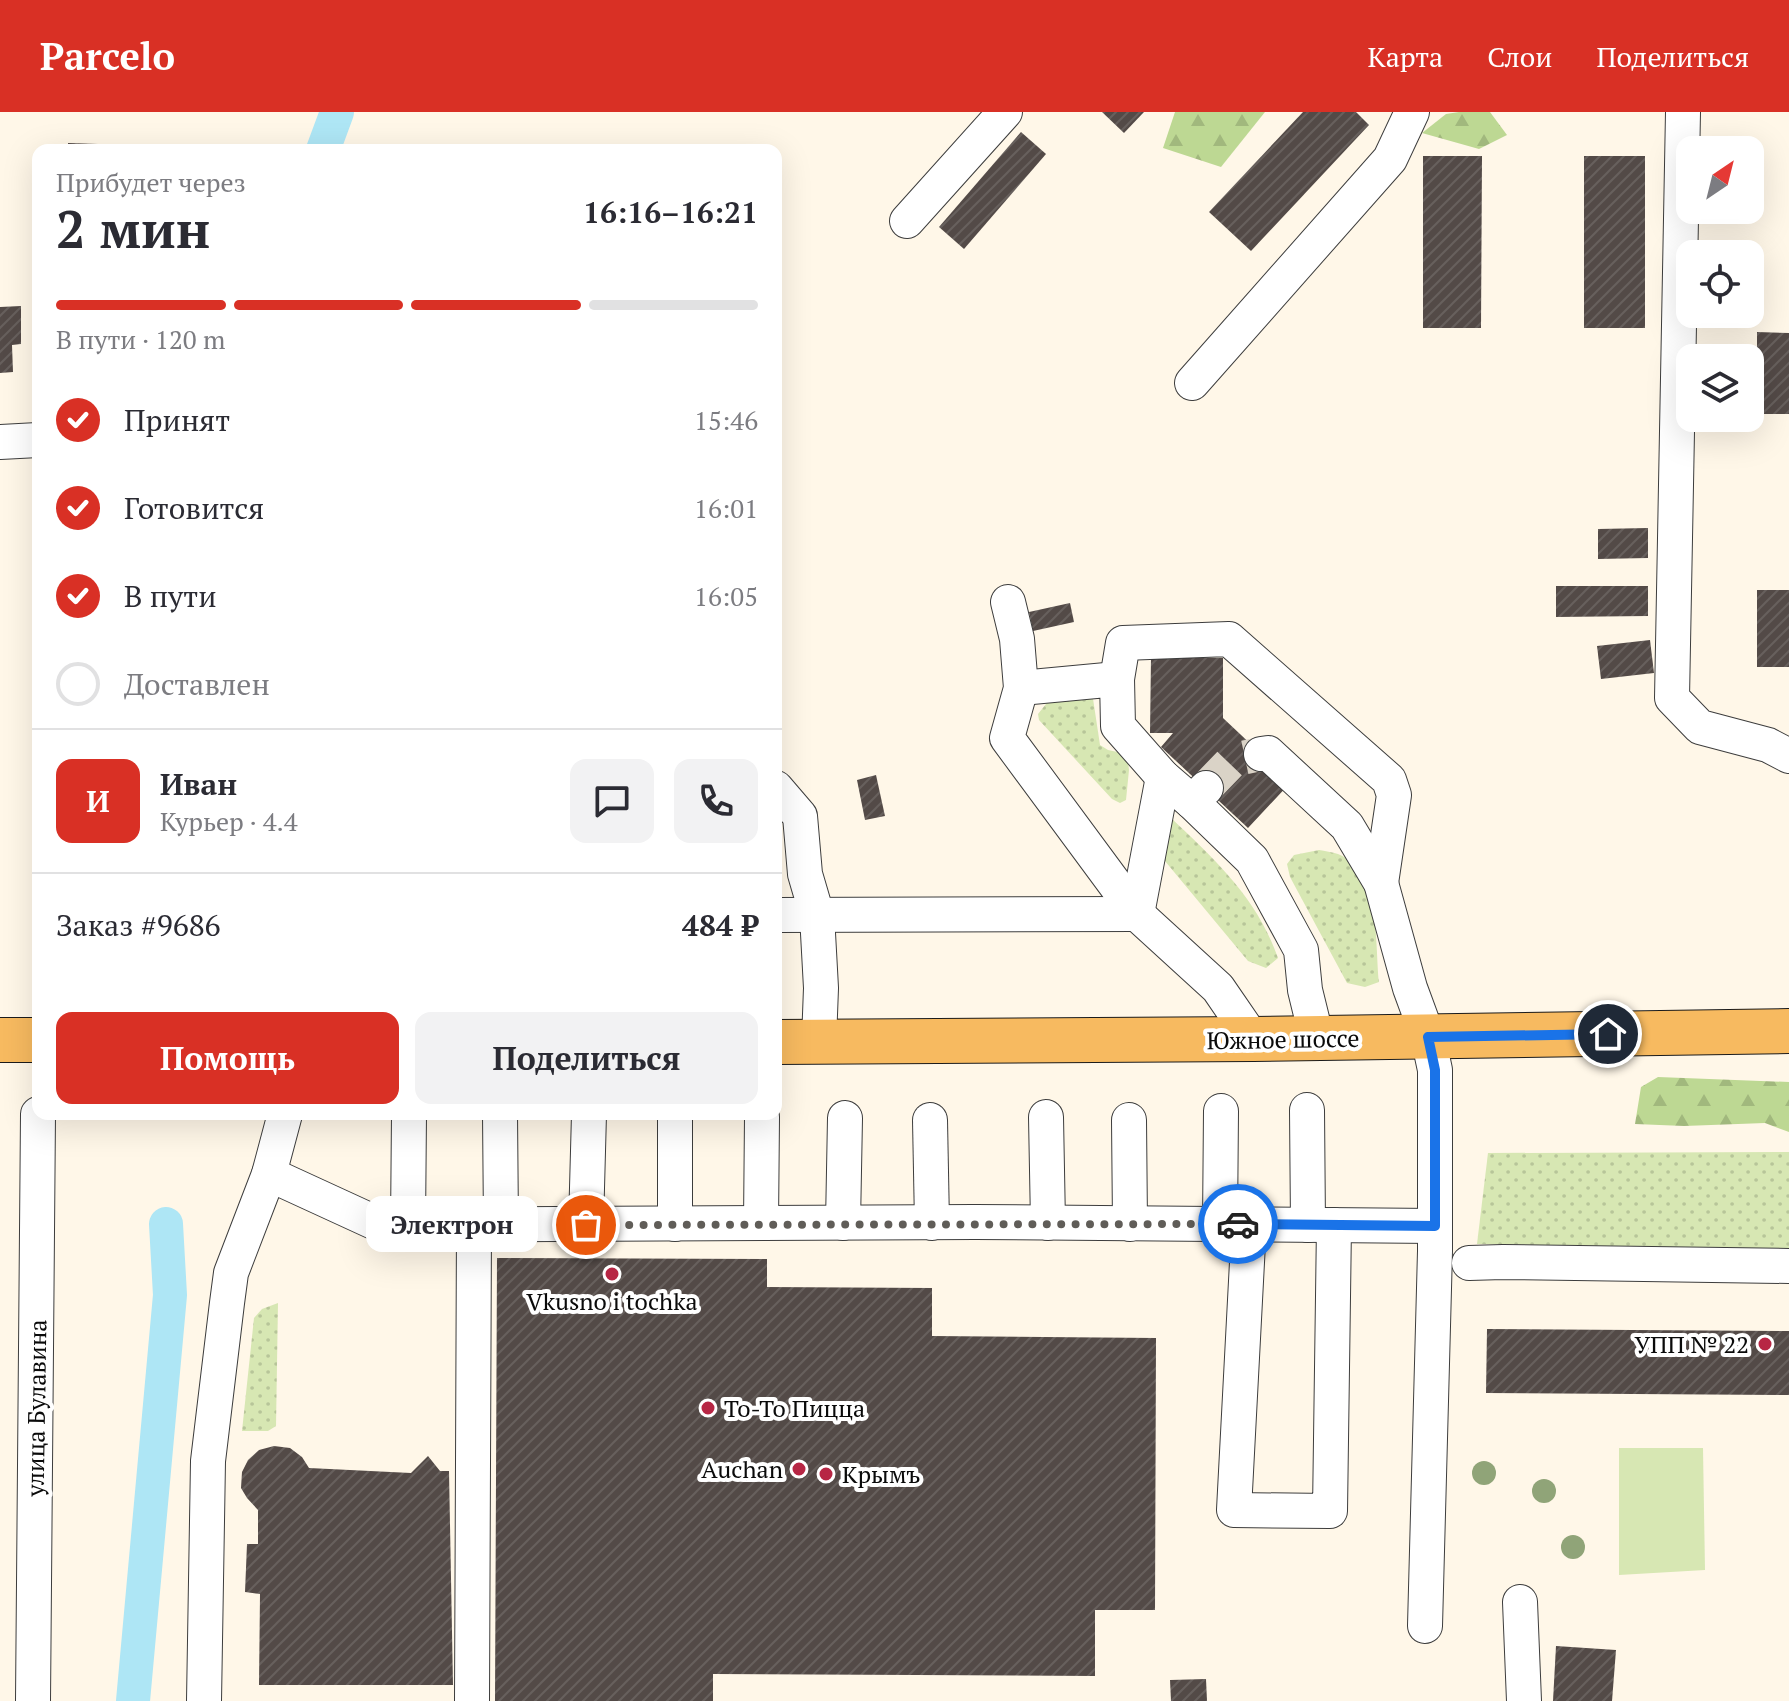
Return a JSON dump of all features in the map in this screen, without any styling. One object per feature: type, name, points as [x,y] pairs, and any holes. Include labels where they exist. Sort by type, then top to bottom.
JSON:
[{"type":"main road","name":"Южное шоссе","points":[[782,1042],[1317,1039],[1789,1031]]},
{"type":"main road","points":[[0,1040],[32,1040]]},
{"type":"street","points":[[907,221],[1005,112]]},
{"type":"street","points":[[1192,383],[1390,159],[1412,112]]},
{"type":"street","points":[[1683,112],[1672,698],[1700,727],[1768,745],[1789,756]]},
{"type":"street","points":[[0,442],[32,440]]},
{"type":"street","points":[[1008,602],[1017,639],[1021,688],[1007,738],[1137,914],[1218,988],[1253,1039]]},
{"type":"street","points":[[1317,1039],[1305,990],[1301,950],[1252,860],[1199,795],[1163,777],[1118,726],[1117,679],[1123,643],[1229,639],[1389,780],[1394,795],[1381,883]]},
{"type":"street","points":[[1021,688],[1117,679]]},
{"type":"street","points":[[1261,754],[1268,753],[1347,826],[1381,883],[1410,988],[1428,1037],[1435,1070],[1435,1226],[1425,1626]]},
{"type":"street","points":[[1137,914],[1163,777]]},
{"type":"street","points":[[782,795],[800,816],[805,874],[817,915],[821,988],[819,1041]]},
{"type":"street","points":[[782,915],[1137,914]]},
{"type":"street","points":[[1221,1111],[1234,1224],[1234,1510],[1330,1511],[1321,1225],[1307,1110]]},
{"type":"street","points":[[1046,1117],[1048,1223]]},
{"type":"street","points":[[843,1223],[845,1118]]},
{"type":"street","name":"улица Булавина","points":[[33,1701],[38,1120]]},
{"type":"street","points":[[204,1701],[208,1461],[231,1273],[269,1174],[283,1120]]},
{"type":"street","points":[[408,1225],[409,1120]]},
{"type":"street","points":[[472,1701],[488,1225],[499,1120]]},
{"type":"street","points":[[586,1225],[589,1120]]},
{"type":"street","points":[[675,1120],[675,1224]]},
{"type":"street","points":[[761,1223],[762,1120]]},
{"type":"street","points":[[930,1120],[932,1223]]},
{"type":"street","points":[[1129,1120],[1130,1224]]},
{"type":"street","points":[[269,1174],[380,1225],[1048,1223],[1435,1226]]},
{"type":"street","points":[[1469,1263],[1789,1266]]},
{"type":"street","points":[[1520,1602],[1524,1701]]},
{"type":"green space","points":[[1175,112],[1265,112],[1221,167],[1163,148]]},
{"type":"green space","points":[[1490,112],[1507,135],[1479,149],[1422,133],[1446,114]]},
{"type":"green space","points":[[1092,692],[1100,745],[1127,754],[1126,800],[1120,803],[1112,799],[1039,720],[1038,714],[1050,699]]},
{"type":"green space","points":[[1169,816],[1246,897],[1278,958],[1266,968],[1248,961],[1145,837]]},
{"type":"green space","points":[[1319,850],[1338,854],[1352,863],[1362,875],[1373,910],[1379,982],[1365,987],[1347,983],[1290,877],[1287,864],[1294,855]]},
{"type":"green space","points":[[1658,1077],[1789,1082],[1789,1132],[1765,1123],[1635,1124],[1641,1087]]},
{"type":"green space","points":[[1789,1152],[1789,1249],[1477,1244],[1488,1153]]},
{"type":"green space","points":[[278,1303],[276,1426],[268,1431],[242,1431],[254,1318],[262,1309]]},
{"type":"green space","points":[[1619,1448],[1703,1448],[1705,1570],[1619,1575]]},
{"type":"building","points":[[1102,112],[1144,112],[1124,133]]},
{"type":"building","points":[[1303,112],[1356,112],[1369,125],[1251,251],[1209,212]]},
{"type":"building","points":[[1021,132],[1046,154],[964,249],[939,227]]},
{"type":"building","points":[[1423,156],[1482,156],[1481,328],[1423,328]]},
{"type":"building","points":[[1584,156],[1645,156],[1645,328],[1584,328]]},
{"type":"building","points":[[21,306],[21,344],[12,345],[13,372],[0,373],[0,307]]},
{"type":"building","points":[[1757,332],[1789,333],[1789,414],[1764,414],[1764,344],[1757,344]]},
{"type":"building","points":[[1648,528],[1648,558],[1598,559],[1598,529]]},
{"type":"building","points":[[1556,586],[1648,586],[1648,616],[1556,617]]},
{"type":"building","points":[[1757,590],[1789,590],[1789,667],[1757,667]]},
{"type":"building","points":[[1070,603],[1074,622],[1033,631],[1029,612]]},
{"type":"building","points":[[1650,640],[1654,673],[1601,679],[1597,646]]},
{"type":"building","points":[[1151,657],[1223,658],[1223,718],[1291,782],[1248,828],[1161,747],[1173,733],[1150,733]]},
{"type":"building","points":[[876,775],[885,816],[865,820],[857,780]]},
{"type":"building","name":"Крымъ","points":[[497,1258],[767,1259],[767,1287],[932,1288],[932,1336],[1156,1338],[1155,1610],[1095,1610],[1095,1676],[713,1674],[713,1701],[495,1701]]},
{"type":"building","points":[[1487,1329],[1789,1331],[1789,1395],[1486,1393]]},
{"type":"building","points":[[274,1446],[290,1448],[302,1457],[309,1468],[411,1473],[428,1456],[440,1471],[449,1471],[453,1685],[259,1685],[260,1594],[245,1592],[247,1544],[258,1544],[258,1510],[241,1488],[242,1472],[248,1460],[259,1450]]},
{"type":"building","points":[[1556,1646],[1616,1650],[1612,1701],[1553,1701]]},
{"type":"building","points":[[1206,1679],[1207,1701],[1171,1701],[1170,1680]]},
{"type":"waterway","points":[[325,144],[337,112]]},
{"type":"waterway","points":[[133,1701],[170,1295],[166,1224]]},
{"type":"tunnel","points":[[1206,788],[1233,760],[1261,754]]},
{"type":"way so far","points":[[586,1225],[975,1222],[1238,1224]]},
{"type":"place","name":"Электрон","points":[[586,1225]]},
{"type":"place","name":"Vkusno i tochka","points":[[612,1274]]},
{"type":"place","name":"УПП № 22","points":[[1765,1344]]},
{"type":"place","name":"То-То Пицца","points":[[708,1408]]},
{"type":"place","name":"Auchan","points":[[799,1469]]},
{"type":"place","name":"Крымъ","points":[[826,1474]]},
{"type":"route","points":[[1238,1224],[1435,1226],[1435,1070],[1428,1037],[1608,1034]]}]
